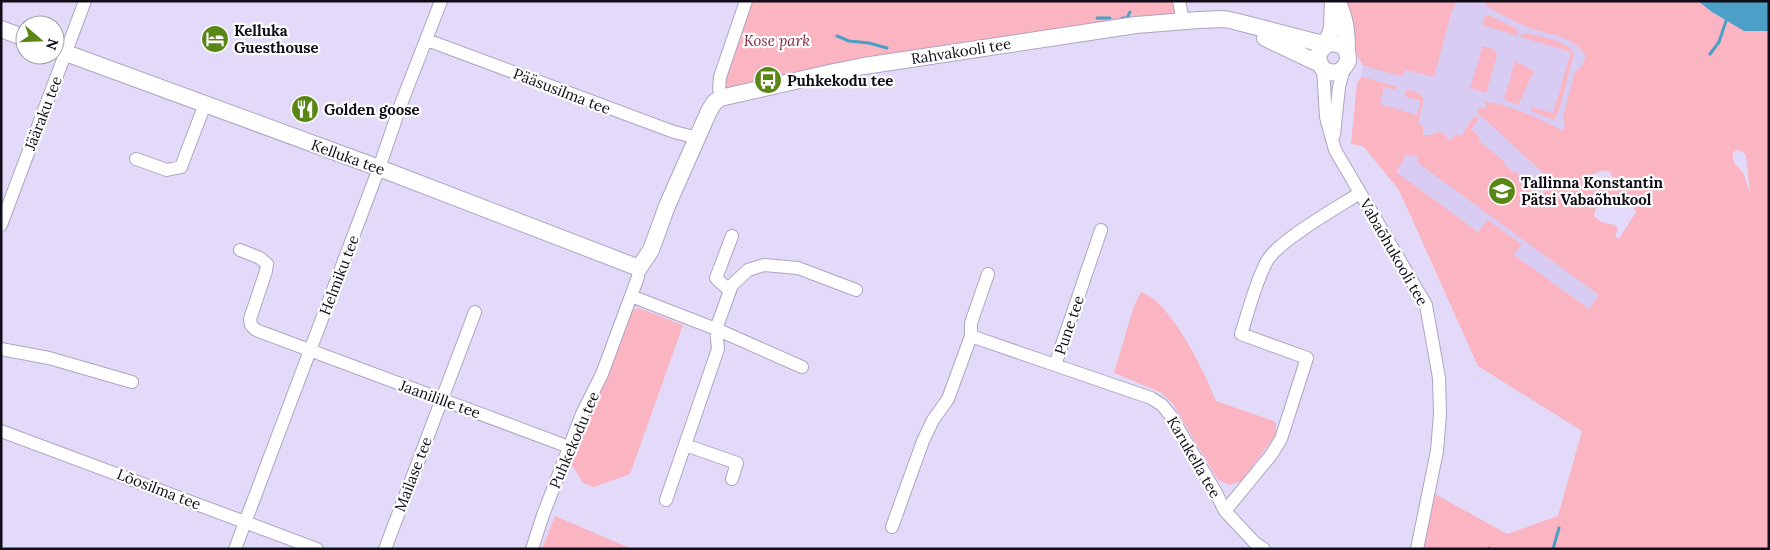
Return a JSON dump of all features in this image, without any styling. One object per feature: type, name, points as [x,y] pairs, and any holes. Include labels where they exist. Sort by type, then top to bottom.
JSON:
[{"type":"street","name":"Jääraku tee","points":[[65,41],[85,1]]},
{"type":"street","name":"Helmiku tee","points":[[235,549],[441,1]]},
{"type":"street","points":[[722,98],[718,89],[720,77],[746,1]]},
{"type":"street","points":[[1179,1],[1183,21]]},
{"type":"street","points":[[1326,45],[1336,43],[1341,45],[1346,60],[1334,73],[1321,67],[1318,55],[1326,45],[1333,23],[1333,1]]},
{"type":"street","name":"Vabaõhukooli tee","points":[[1333,140],[1339,86],[1346,60],[1347,37],[1345,18],[1337,1]]},
{"type":"street","name":"Rahvakooli tee","points":[[722,98],[864,66],[1100,30],[1183,21],[1224,19],[1326,45]]},
{"type":"street","name":"Rahvakooli tee","points":[[1202,20],[1266,38],[1321,67]]},
{"type":"street","points":[[1,29],[15,34]]},
{"type":"street","name":"Pääsusilma tee","points":[[427,40],[674,132],[698,138]]},
{"type":"street","name":"Kelluka tee","points":[[65,53],[379,168],[639,268]]},
{"type":"street","name":"Jääraku tee","points":[[1,225],[55,65]]},
{"type":"street","name":"Vabaõhukooli tee","points":[[1321,67],[1325,80],[1326,117],[1335,150],[1426,305],[1439,378],[1440,414],[1437,450],[1417,549]]},
{"type":"street","name":"Puhkekodu tee","points":[[532,549],[582,414],[602,374],[638,277],[639,268],[651,250],[668,206],[712,106],[722,98]]},
{"type":"street","points":[[136,159],[167,170],[181,167],[205,104]]},
{"type":"street","points":[[1225,511],[1272,455],[1282,439],[1307,358],[1241,334],[1260,277],[1268,259],[1289,240],[1360,193]]},
{"type":"street","name":"Pune tee","points":[[971,336],[1055,364],[1101,230]]},
{"type":"street","points":[[730,291],[716,278],[732,236]]},
{"type":"street","name":"Jaanilille tee","points":[[240,250],[260,258],[267,264],[250,319],[251,325],[256,330],[569,447]]},
{"type":"street","points":[[666,500],[718,349],[716,329],[732,285],[748,270],[764,265],[798,268],[856,290]]},
{"type":"street","points":[[892,527],[923,441],[933,420],[948,400],[971,336],[971,323],[988,274]]},
{"type":"street","points":[[631,296],[716,329],[802,367]]},
{"type":"street","name":"Mailase tee","points":[[385,549],[475,312]]},
{"type":"street","points":[[1,349],[49,358],[132,382]]},
{"type":"street","name":"Karukella tee","points":[[1055,364],[1151,398],[1162,405],[1171,416],[1225,511],[1264,549]]},
{"type":"street","name":"Lõosilma tee","points":[[1,431],[318,549]]},
{"type":"street","points":[[685,444],[737,463],[732,478]]},
{"type":"shaded area","name":"Tallinna Konstantin Pätsi Vabaõhukool","points":[[1350,1],[1673,1],[1681,106],[1657,134],[1572,131],[1574,206],[1761,346],[1697,391],[1395,173],[1360,82],[1364,61]]},
{"type":"green space","name":"Kose park","points":[[748,1],[1174,1],[1175,10],[1173,15],[726,89],[722,82]]},
{"type":"green space","points":[[1342,1],[1448,1],[1452,3],[1456,1],[1434,77],[1406,70],[1402,76],[1399,76],[1362,65],[1353,44]]},
{"type":"green space","points":[[1484,1],[1698,1],[1712,12],[1744,31],[1769,31],[1769,549],[1424,549],[1435,494],[1507,534],[1558,516],[1582,431],[1478,366],[1399,190],[1363,146],[1351,144],[1357,83],[1363,77],[1397,87],[1395,93],[1395,90],[1384,87],[1380,104],[1417,115],[1421,101],[1405,96],[1407,89],[1419,93],[1424,99],[1418,123],[1423,126],[1423,135],[1432,135],[1438,132],[1445,134],[1448,140],[1453,138],[1455,134],[1461,136],[1475,115],[1479,119],[1471,129],[1480,137],[1478,140],[1505,162],[1504,164],[1514,173],[1516,172],[1540,196],[1553,182],[1477,112],[1480,107],[1485,109],[1487,107],[1484,102],[1502,105],[1546,122],[1563,131],[1565,126],[1563,117],[1575,72],[1582,66],[1586,56],[1581,49],[1567,39],[1525,26],[1486,6]],"holes":[[[1737,150],[1743,152],[1746,156],[1750,192],[1743,173],[1734,162],[1733,152]],[[1406,154],[1409,156],[1416,155],[1418,163],[1599,295],[1589,309],[1514,255],[1521,244],[1488,220],[1478,232],[1396,172]],[[1602,170],[1611,172],[1620,189],[1618,191],[1602,184],[1594,178],[1594,174]],[[1598,197],[1613,206],[1631,204],[1636,212],[1619,239],[1615,236],[1618,229],[1614,225],[1601,222],[1594,216]]]},
{"type":"green space","points":[[1488,15],[1516,28],[1518,36],[1482,25],[1485,17]]},
{"type":"green space","points":[[1526,33],[1560,42],[1574,53],[1559,110],[1554,120],[1531,111],[1531,107],[1553,113],[1571,52],[1521,37],[1521,34]]},
{"type":"green space","points":[[1483,46],[1496,50],[1495,54],[1497,55],[1486,93],[1470,88]]},
{"type":"green space","points":[[1515,61],[1534,71],[1518,105],[1504,99]]},
{"type":"green space","points":[[1141,292],[1152,298],[1175,323],[1204,373],[1216,401],[1276,422],[1276,435],[1241,481],[1230,485],[1218,480],[1173,404],[1160,392],[1114,373],[1134,306]]},
{"type":"green space","points":[[639,308],[683,325],[630,474],[594,487],[583,483],[569,460],[632,310]]},
{"type":"green space","points":[[555,516],[632,549],[542,549]]},
{"type":"water","points":[[1698,1],[1769,1],[1769,31],[1744,31],[1712,12]]},
{"type":"waterway","points":[[1122,18],[1127,18],[1130,12]]},
{"type":"waterway","points":[[1097,18],[1110,18]]},
{"type":"waterway","points":[[1710,54],[1719,42],[1726,21]]},
{"type":"waterway","points":[[837,36],[849,41],[869,43],[887,48]]},
{"type":"waterway","points":[[1553,549],[1559,528]]},
{"type":"place","name":"Kelluka Guesthouse","points":[[215,39]]},
{"type":"place","name":"Puhkekodu tee","points":[[768,80]]},
{"type":"place","name":"Golden goose","points":[[305,109]]},
{"type":"place","name":"Tallinna Konstantin Pätsi Vabaõhukool","points":[[1502,191]]}]
